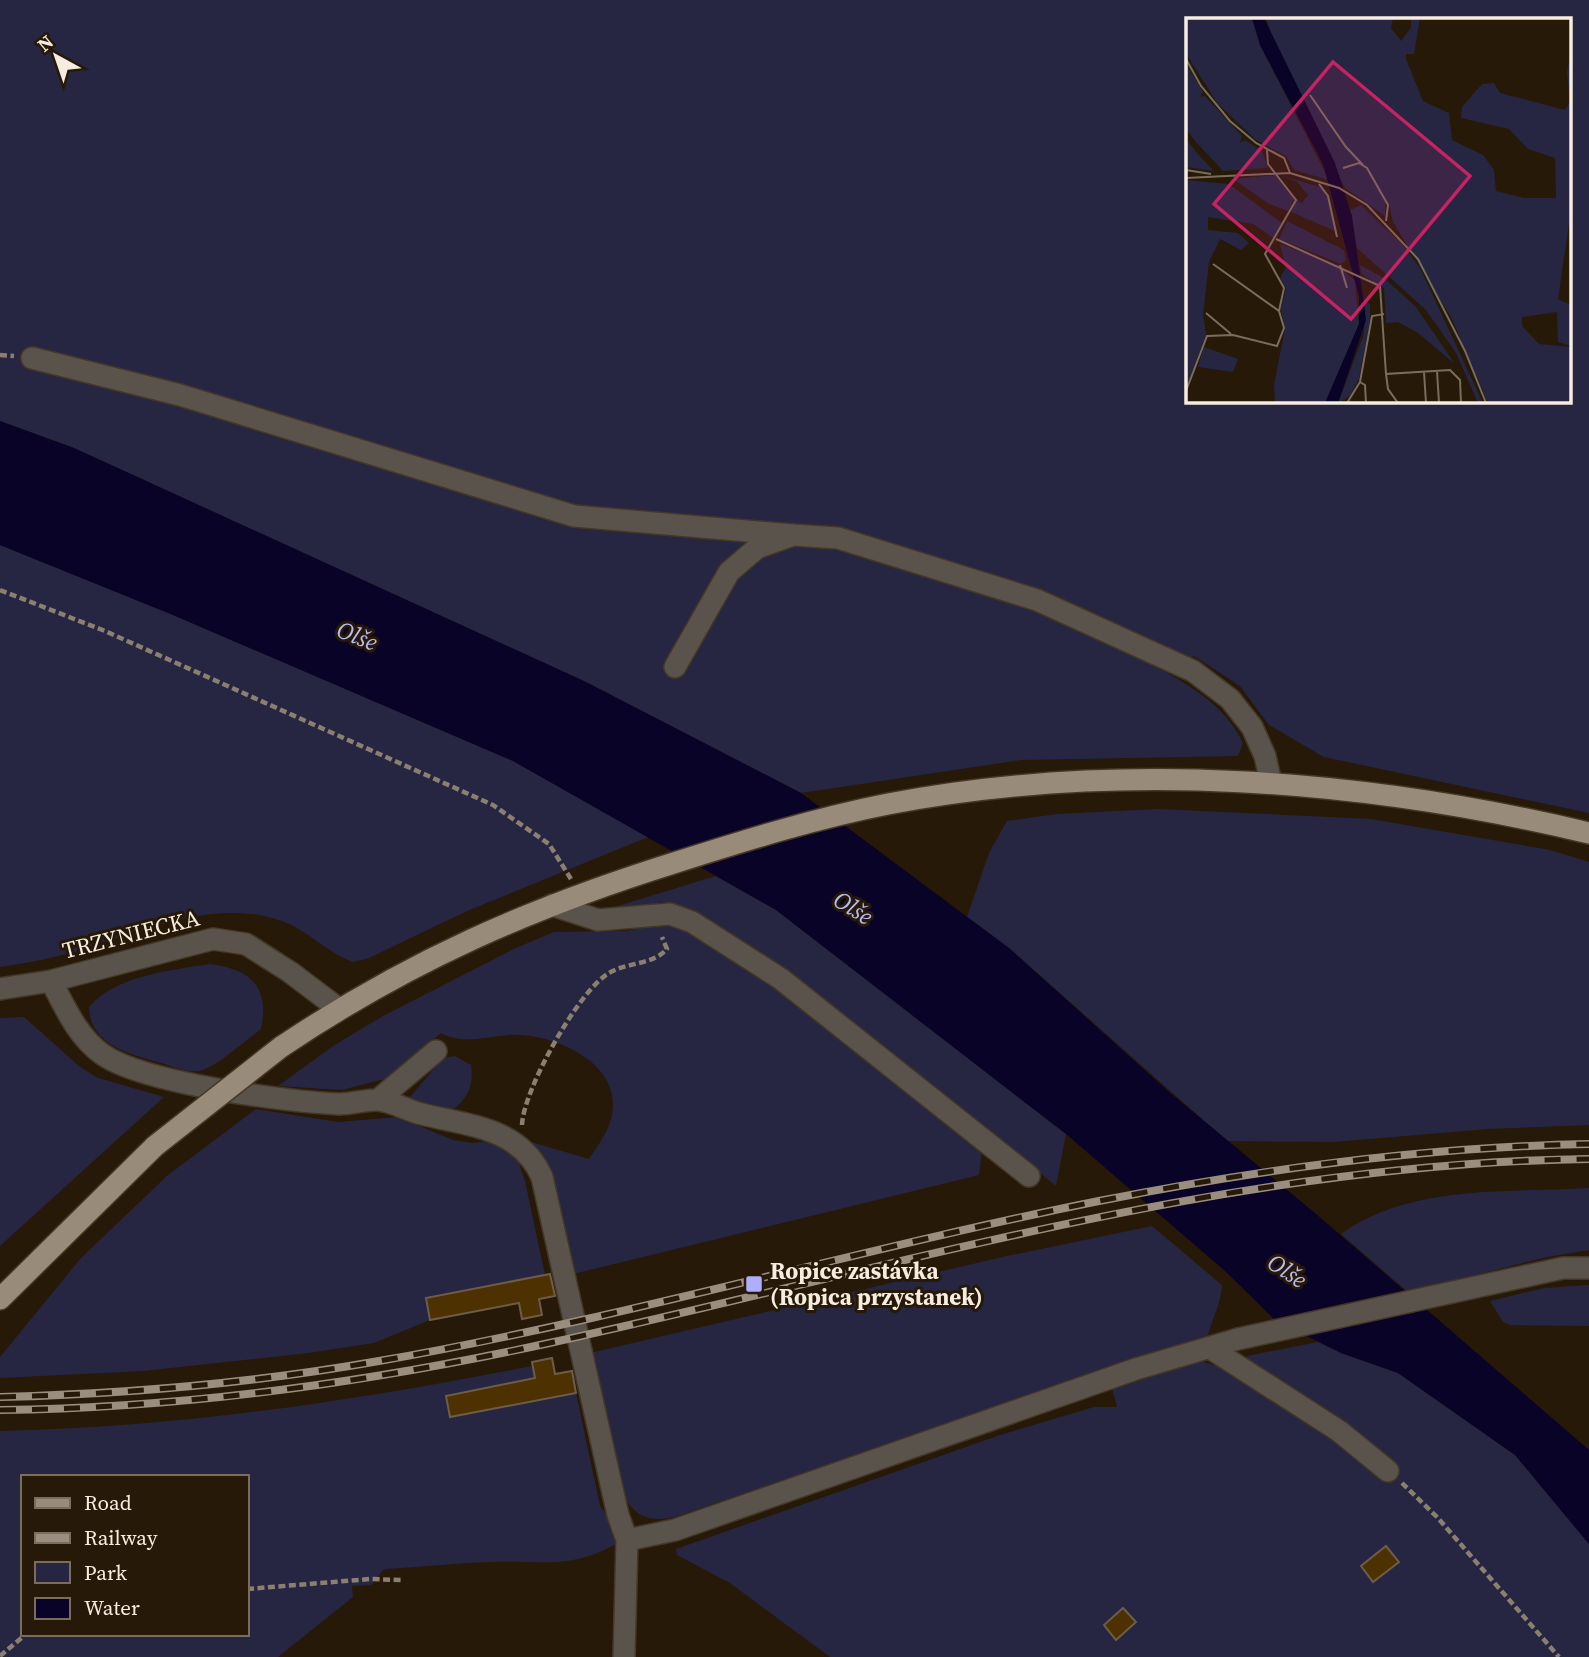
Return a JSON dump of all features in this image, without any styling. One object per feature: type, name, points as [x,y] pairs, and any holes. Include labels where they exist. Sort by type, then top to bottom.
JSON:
[{"type":"main road","points":[[0,1300],[155,1146],[281,1047],[338,1009],[424,960],[552,905],[610,883],[761,835],[888,804],[1052,784],[1271,783],[1444,804],[1589,833]]},
{"type":"street","points":[[32,358],[180,395],[574,516],[838,538],[973,578],[1037,600],[1193,671],[1230,699],[1252,727],[1265,756],[1271,783]]},
{"type":"street","points":[[675,667],[729,572],[757,548],[793,535]]},
{"type":"street","points":[[552,905],[598,920],[670,914],[692,922],[735,947],[821,1010],[1029,1176]]},
{"type":"street","name":"TRZYNIECKA","points":[[0,989],[51,981],[214,939],[246,944],[290,972],[338,1009]]},
{"type":"street","points":[[51,981],[85,1039],[102,1054],[140,1072],[236,1091],[341,1104],[379,1100],[421,1114],[497,1132],[534,1159],[542,1177],[618,1514],[627,1540],[624,1657]]},
{"type":"street","points":[[379,1100],[436,1051]]},
{"type":"street","points":[[627,1540],[675,1530],[874,1458],[1136,1369],[1238,1339],[1563,1268],[1589,1268]]},
{"type":"street","points":[[1210,1348],[1339,1431],[1388,1471]]},
{"type":"path","points":[[0,590],[105,631],[493,805],[549,844],[580,895]]},
{"type":"path","points":[[521,1147],[522,1120],[536,1084],[580,999],[608,973],[628,965],[660,958],[667,949],[664,940],[640,918]]},
{"type":"path","points":[[1388,1471],[1437,1517],[1559,1657]]},
{"type":"path","points":[[248,1590],[370,1579],[402,1580]]},
{"type":"path","points":[[0,1656],[24,1636]]},
{"type":"green space","points":[[0,0],[1589,0],[1589,813],[1324,757],[1269,725],[1240,686],[1194,656],[1160,669],[1197,691],[1228,719],[1243,743],[1238,756],[1021,760],[801,793],[586,682],[74,448],[0,421]]},
{"type":"green space","points":[[0,545],[173,615],[513,761],[648,837],[467,911],[369,958],[353,962],[279,920],[251,914],[224,913],[195,916],[85,949],[0,967]]},
{"type":"green space","points":[[1157,809],[1371,819],[1550,850],[1589,862],[1589,1125],[1488,1129],[1334,1142],[1227,1141],[1009,948],[967,917],[989,853],[1007,821],[1057,814]]},
{"type":"green space","points":[[716,876],[776,910],[1066,1134],[1056,1186],[945,1095],[773,964],[704,916],[661,902],[634,910],[598,912]]},
{"type":"green space","points":[[665,923],[714,940],[982,1150],[979,1175],[573,1274],[550,1170],[531,1142],[589,1159],[608,1127],[613,1103],[609,1086],[601,1071],[588,1059],[572,1049],[537,1037],[510,1035],[460,1039],[441,1033],[388,1078],[342,1090],[278,1086],[333,1046],[383,1016],[516,948],[554,932],[626,931]]},
{"type":"green space","points":[[210,964],[236,970],[254,982],[262,1001],[263,1014],[261,1029],[203,1070],[179,1069],[128,1053],[105,1040],[91,1021],[89,1007],[113,988],[145,976]]},
{"type":"green space","points":[[24,1017],[80,1067],[98,1078],[164,1097],[0,1246],[0,1018]]},
{"type":"green space","points":[[455,1056],[471,1065],[471,1084],[463,1100],[454,1109],[415,1104],[410,1097],[443,1058]]},
{"type":"green space","points":[[256,1109],[338,1122],[398,1117],[453,1140],[473,1143],[489,1141],[507,1148],[518,1161],[525,1181],[545,1275],[426,1298],[430,1320],[374,1343],[143,1371],[0,1378],[0,1357],[81,1258],[168,1175]]},
{"type":"green space","points":[[1589,1188],[1589,1250],[1547,1257],[1408,1292],[1341,1234],[1368,1218],[1397,1206],[1428,1199],[1460,1194]]},
{"type":"green space","points":[[1152,1226],[1222,1285],[1208,1335],[675,1517],[645,1517],[623,1496],[590,1353],[1007,1256]]},
{"type":"green space","points":[[1589,1285],[1589,1326],[1510,1325],[1503,1322],[1490,1301],[1544,1288]]},
{"type":"green space","points":[[1318,1342],[1398,1373],[1515,1455],[1589,1544],[1589,1657],[830,1657],[730,1583],[677,1555],[676,1549],[1000,1435],[1094,1407],[1117,1407],[1112,1388],[1192,1363],[1204,1362],[1220,1367],[1322,1431],[1249,1362],[1247,1356]]},
{"type":"green space","points":[[532,1366],[535,1378],[446,1396],[450,1417],[576,1393],[600,1506],[608,1516],[616,1544],[584,1558],[569,1561],[384,1569],[371,1585],[352,1586],[353,1597],[278,1657],[0,1657],[0,1431],[201,1418],[399,1390]]},
{"type":"water","name":"Olše","points":[[0,421],[74,448],[586,682],[801,793],[1009,948],[1168,1091],[1315,1213],[1589,1450],[1589,1544],[1515,1455],[1398,1373],[1341,1353],[1275,1320],[1225,1271],[1066,1134],[776,910],[513,761],[173,615],[0,545]]},
{"type":"building","points":[[550,1274],[555,1296],[539,1299],[542,1315],[522,1319],[519,1303],[430,1320],[426,1298]]},
{"type":"building","points":[[552,1358],[555,1374],[572,1371],[576,1393],[450,1417],[446,1396],[535,1378],[532,1362]]},
{"type":"building","points":[[1386,1546],[1399,1562],[1373,1582],[1361,1566]]},
{"type":"building","points":[[1123,1608],[1136,1622],[1116,1640],[1104,1625]]},
{"type":"railway","points":[[0,1397],[190,1386],[332,1369],[560,1325],[919,1240],[1160,1189],[1404,1155],[1589,1144]]},
{"type":"railway","points":[[0,1410],[139,1404],[348,1381],[554,1342],[938,1252],[1196,1199],[1326,1179],[1457,1165],[1589,1159]]},
{"type":"place","name":"Ropice zastávka (Ropica przystanek)","points":[[754,1284]]}]
